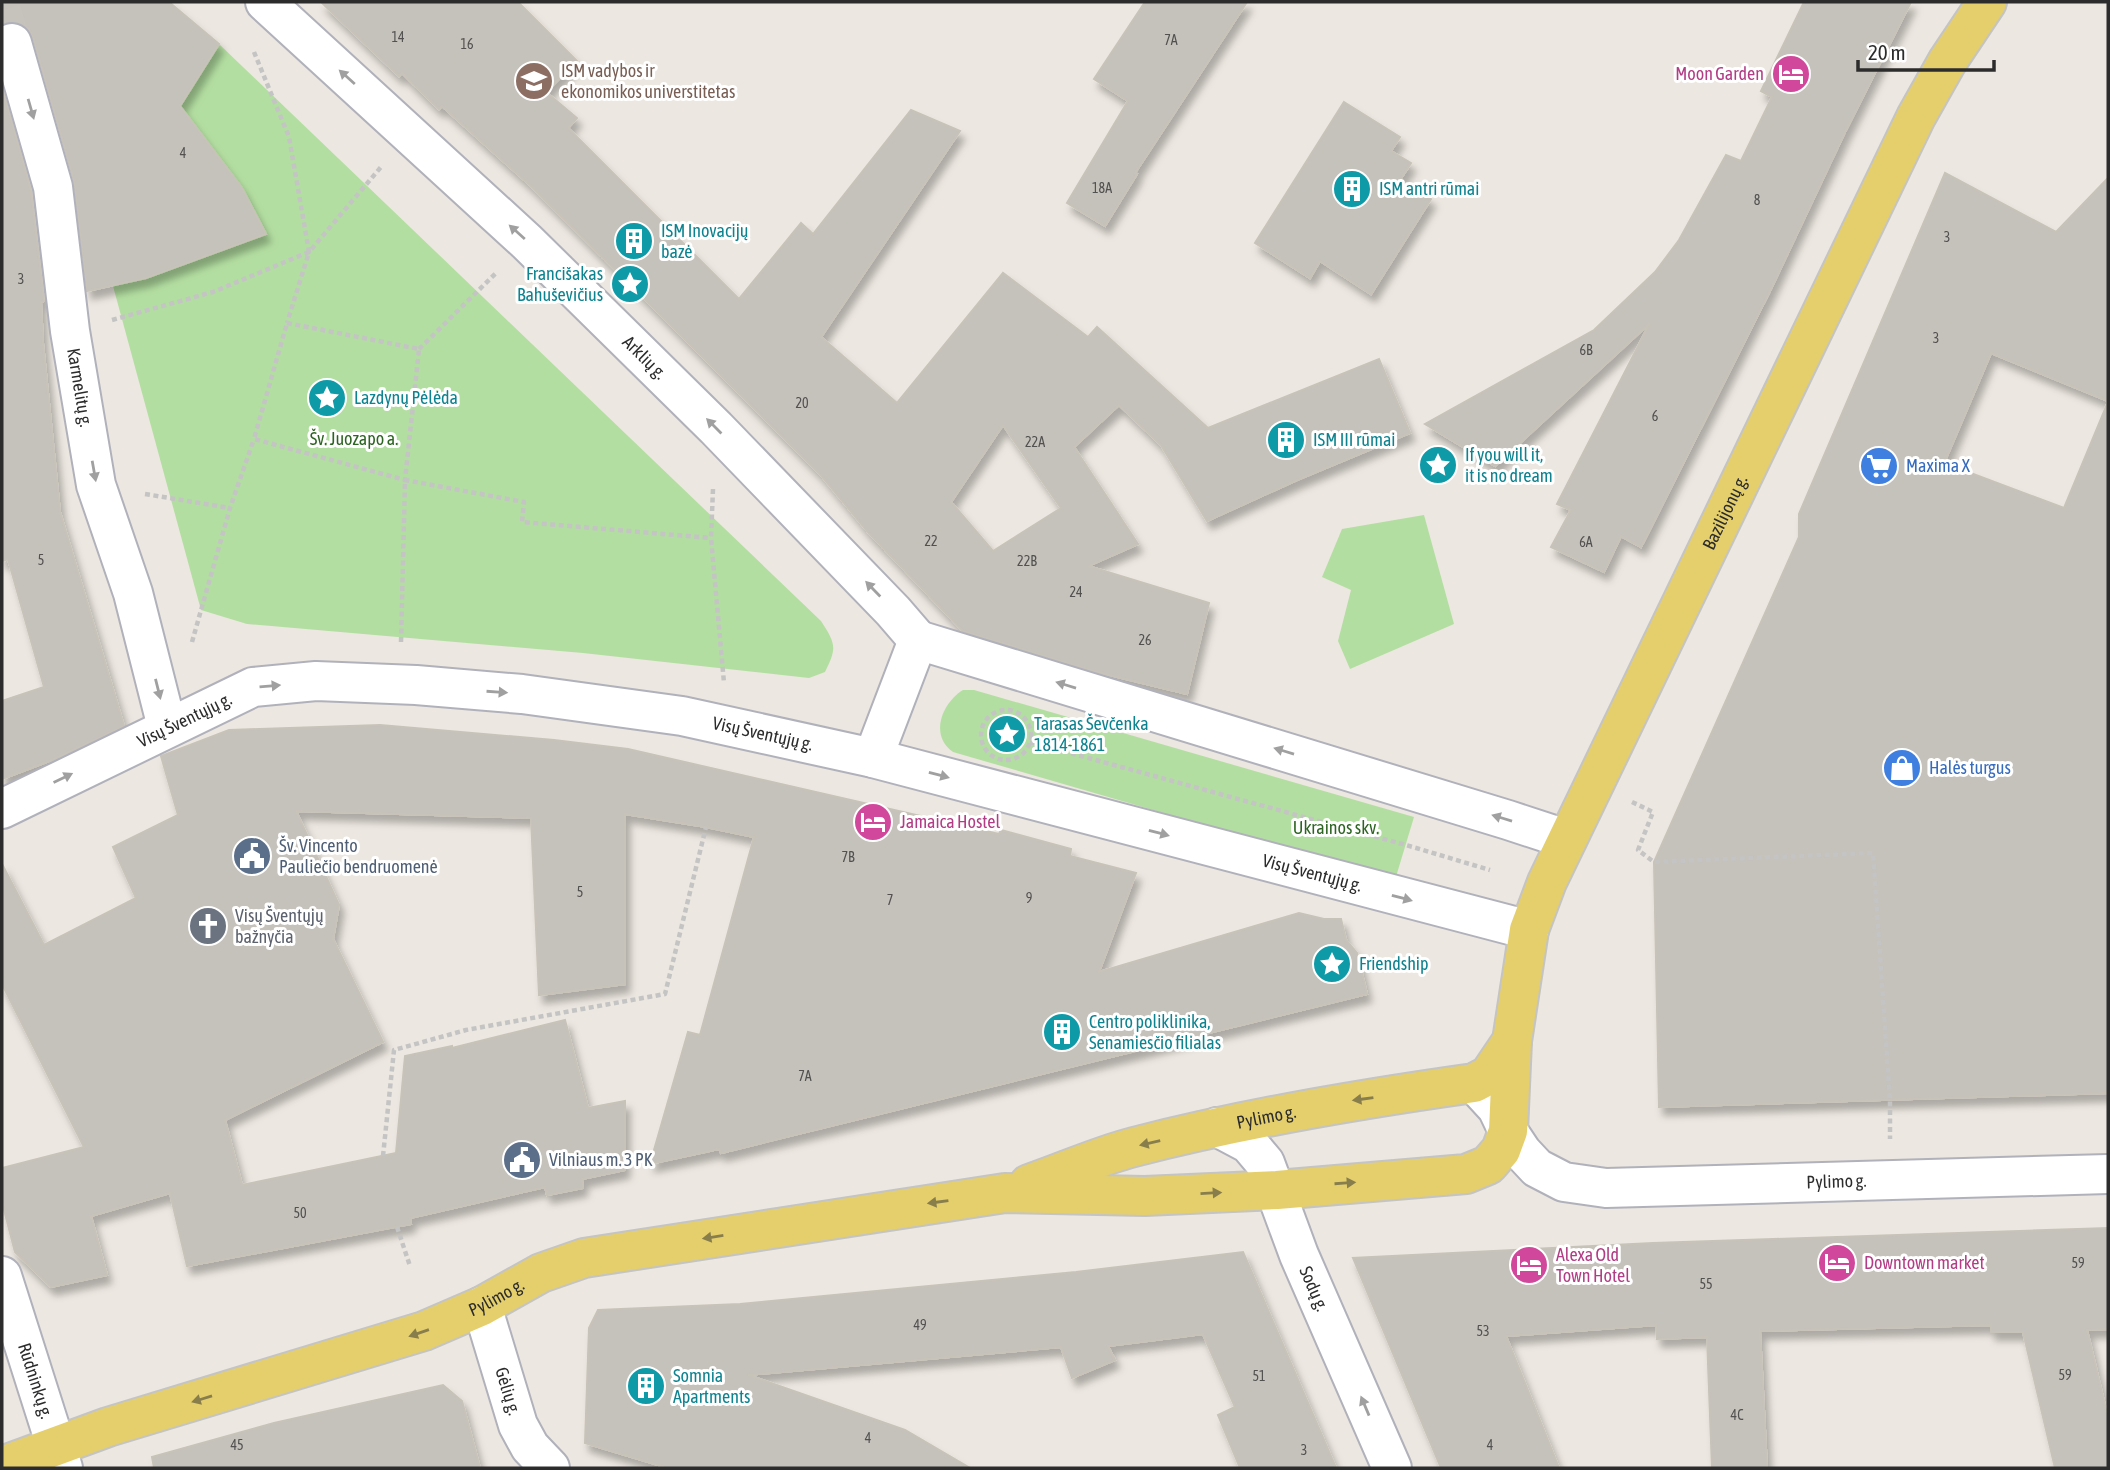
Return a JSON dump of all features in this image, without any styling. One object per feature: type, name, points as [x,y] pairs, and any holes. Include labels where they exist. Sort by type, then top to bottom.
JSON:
[{"type":"main road","name":"Bazilijonų g.","points":[[1508,1131],[1512,1041],[1529,930],[1566,839],[1916,117],[1947,62],[1987,2]]},
{"type":"main road","name":"Bazilijonų g.","points":[[1474,1083],[1489,1074],[1512,1041]]},
{"type":"main road","name":"Pylimo g.","points":[[1005,1193],[1131,1148],[1217,1127],[1308,1107],[1474,1083]]},
{"type":"main road","name":"Pylimo g.","points":[[2,1466],[60,1457],[108,1427],[424,1331],[482,1306],[541,1273],[584,1258],[1005,1193],[1145,1196],[1277,1190],[1466,1174],[1488,1165],[1501,1150],[1508,1131]]},
{"type":"street","name":"Arklių g.","points":[[265,2],[527,242],[716,428],[918,640]]},
{"type":"street","name":"Karmelitų g.","points":[[12,43],[52,187],[70,331],[96,485],[133,593],[167,727]]},
{"type":"street","points":[[873,758],[918,640],[1566,839]]},
{"type":"street","name":"Visų Šventųjų g.","points":[[2,809],[253,687],[316,681],[400,684],[522,694],[682,716],[729,726],[873,758],[1529,930]]},
{"type":"street","name":"Pylimo g.","points":[[1474,1083],[1497,1108],[1522,1152],[1537,1168],[1564,1182]]},
{"type":"street","name":"Sodų g.","points":[[1217,1127],[1249,1144],[1265,1163],[1299,1255],[1392,1468]]},
{"type":"street","name":"Pylimo g.","points":[[1466,1174],[1606,1188],[2108,1174]]},
{"type":"street","name":"Rūdninkų g.","points":[[2,1276],[60,1457]]},
{"type":"street","name":"Gėlių g.","points":[[482,1306],[518,1425],[530,1447],[550,1468]]},
{"type":"path","points":[[254,51],[289,137],[309,252]]},
{"type":"path","points":[[190,650],[230,508],[254,439],[309,252],[409,133]]},
{"type":"path","points":[[400,684],[405,480],[419,349],[527,242]]},
{"type":"path","points":[[70,331],[213,292],[309,252]]},
{"type":"path","points":[[287,323],[419,349]]},
{"type":"path","points":[[716,428],[711,537],[729,726]]},
{"type":"path","points":[[254,439],[405,480],[524,502],[522,522],[711,537]]},
{"type":"path","points":[[96,485],[230,508]]},
{"type":"path","points":[[1011,710],[1025,718],[1029,725],[1030,742],[1027,750],[1013,759],[997,759],[984,748],[981,731],[983,723],[995,712],[1011,710]]},
{"type":"path","points":[[1030,742],[1490,870]]},
{"type":"path","points":[[1593,785],[1653,812],[1638,850],[1654,862],[1873,853],[1890,1100]]},
{"type":"path","points":[[1473,916],[1508,820]]},
{"type":"path","points":[[383,1156],[394,1051],[466,1030],[665,994],[706,827]]},
{"type":"path","points":[[397,1227],[410,1266]]},
{"type":"green space","name":"Šv. Juozapo a.","points":[[219,44],[821,621],[833,646],[832,657],[825,672],[809,678],[583,653],[247,624],[201,610],[113,286],[146,278],[266,234],[179,106]]},
{"type":"green space","points":[[1424,515],[1454,624],[1350,669],[1338,641],[1351,590],[1322,577],[1342,529]]},
{"type":"green space","name":"Ukrainos skv.","points":[[963,690],[974,690],[1414,817],[1395,880],[953,752],[941,737],[941,720],[949,703]]},
{"type":"building","points":[[2,2],[169,2],[219,44],[180,106],[242,188],[266,234],[146,278],[87,291],[74,181],[33,37],[28,28],[18,22],[2,24]]},
{"type":"building","points":[[321,2],[518,2],[577,61],[546,92],[577,118],[568,128],[739,299],[801,223],[813,234],[911,110],[960,131],[821,337],[897,403],[1003,273],[1088,337],[1097,327],[1208,428],[1379,359],[1410,433],[1207,521],[1161,445],[1119,405],[1074,447],[1138,544],[1088,566],[1209,603],[1187,694],[1093,671],[963,631],[868,532],[820,474],[531,186],[442,106],[439,109],[402,73],[399,76]],"holes":[[[1003,425],[1061,508],[993,551],[951,502]]]},
{"type":"building","points":[[1145,2],[1247,2],[1135,173],[1137,174],[1105,226],[1067,203],[1128,101],[1094,79]]},
{"type":"building","points":[[1804,2],[1911,2],[1641,547],[1621,536],[1604,572],[1551,547],[1571,510],[1557,504],[1650,323],[1495,466],[1425,424],[1594,330],[1655,272],[1679,240],[1726,155],[1741,161],[1772,97],[1761,91]]},
{"type":"building","points":[[2,87],[31,191],[44,301],[41,302],[43,343],[60,512],[124,726],[52,760],[2,779],[2,701],[44,687],[8,559],[2,561]]},
{"type":"building","name":"ISM antri rūmai","points":[[1344,102],[1400,137],[1391,151],[1411,163],[1400,180],[1431,199],[1371,294],[1320,261],[1310,278],[1255,243]]},
{"type":"building","name":"Halės turgus","points":[[1945,173],[2056,232],[2108,178],[2108,401],[1991,353],[1944,463],[2064,508],[2108,402],[2108,1093],[1659,1107],[1654,862],[1799,537],[1799,514]]},
{"type":"building","points":[[380,725],[628,749],[999,834],[1001,830],[1071,849],[1070,856],[1136,873],[1099,972],[1299,913],[1324,919],[1341,919],[1346,940],[1357,953],[1367,994],[721,1153],[719,1149],[650,1164],[688,1032],[700,1035],[754,837],[625,814],[625,984],[539,995],[531,818],[296,811],[339,905],[333,939],[383,1042],[225,1120],[242,1185],[396,1153],[405,1056],[452,1048],[565,1020],[588,1108],[625,1101],[625,1170],[582,1179],[583,1188],[547,1195],[545,1187],[410,1218],[411,1224],[187,1266],[170,1193],[91,1216],[107,1275],[51,1287],[15,1252],[2,1202],[2,1168],[84,1147],[2,984],[2,864],[44,945],[136,898],[113,847],[178,815],[161,756],[229,730]]},
{"type":"building","points":[[2108,1228],[2108,1329],[2087,1330],[2108,1418],[2108,1468],[2055,1468],[2023,1332],[1991,1332],[1991,1325],[1760,1331],[1767,1468],[1712,1468],[1707,1337],[1657,1339],[1656,1325],[1506,1336],[1559,1468],[1441,1468],[1353,1258],[1653,1243]]},
{"type":"building","points":[[1243,1252],[1336,1468],[1240,1468],[1218,1415],[1235,1407],[1203,1334],[1108,1346],[1115,1360],[1072,1378],[1061,1347],[748,1375],[905,1430],[970,1468],[668,1468],[585,1443],[589,1328],[598,1310],[740,1304],[1076,1272]]},
{"type":"building","points":[[443,1385],[462,1401],[480,1468],[154,1468],[152,1457],[274,1423]]},
{"type":"tunnel","points":[[2,10],[12,43]]},
{"type":"place","name":"Moon Garden","points":[[1791,74]]},
{"type":"place","name":"ISM vadybos ir ekonomikos universtitetas","points":[[534,81]]},
{"type":"place","name":"ISM antri rūmai","points":[[1352,189]]},
{"type":"place","name":"ISM Inovacijų bazė","points":[[634,241]]},
{"type":"place","name":"Francišakas Bahuševičius","points":[[630,284]]},
{"type":"place","name":"Lazdynų Pėlėda","points":[[327,398]]},
{"type":"place","name":"ISM III rūmai","points":[[1286,440]]},
{"type":"place","name":"If you will it, it is no dream","points":[[1438,465]]},
{"type":"place","name":"Maxima X","points":[[1879,466]]},
{"type":"place","name":"Tarasas Ševčenka 1814-1861","points":[[1007,734]]},
{"type":"place","name":"Halės turgus","points":[[1902,768]]},
{"type":"place","name":"Jamaica Hostel","points":[[873,822]]},
{"type":"place","name":"Šv. Vincento Pauliečio bendruomenė","points":[[252,856]]},
{"type":"place","name":"Visų Šventųjų bažnyčia","points":[[208,926]]},
{"type":"place","name":"Friendship","points":[[1332,964]]},
{"type":"place","name":"Centro poliklinika, Senamiesčio filialas","points":[[1062,1032]]},
{"type":"place","name":"Vilniaus m. 3 PK","points":[[522,1160]]},
{"type":"place","name":"Downtown market","points":[[1837,1263]]},
{"type":"place","name":"Alexa Old Town Hotel","points":[[1529,1265]]},
{"type":"place","name":"Somnia Apartments","points":[[646,1386]]}]
